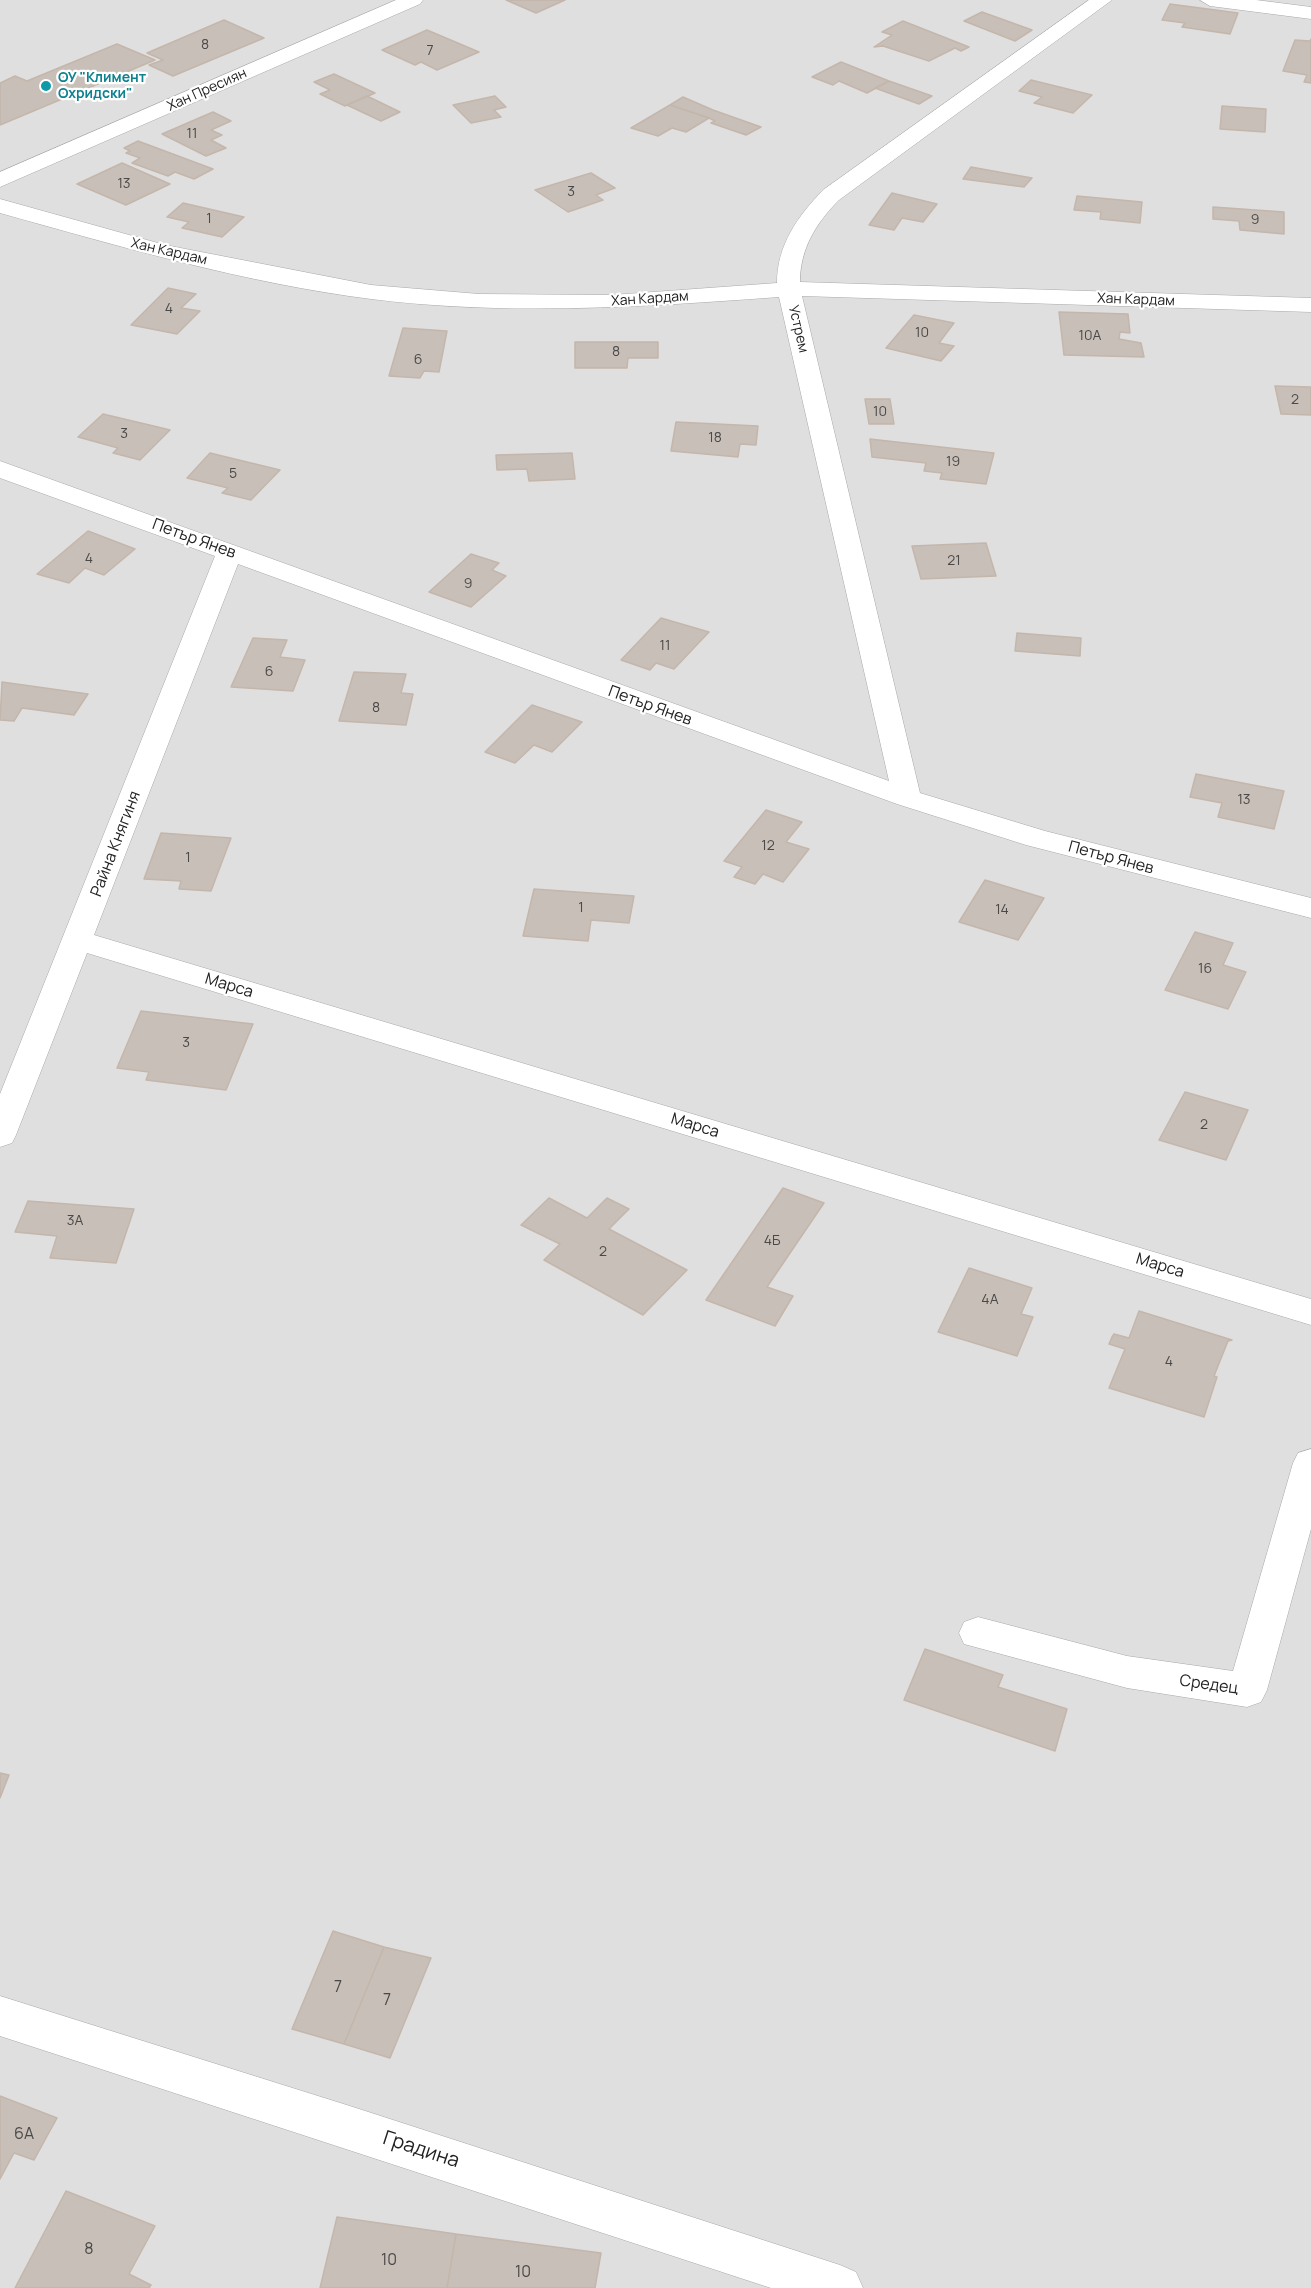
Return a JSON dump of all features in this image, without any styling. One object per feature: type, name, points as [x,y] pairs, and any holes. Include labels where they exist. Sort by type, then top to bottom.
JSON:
[{"type":"street","name":"Устрем","points":[[907,798],[789,289],[788,272],[794,247],[805,224],[831,195],[1102,0]]},
{"type":"street","points":[[1210,0],[1311,13]]},
{"type":"street","name":"Хан Пресиян","points":[[0,180],[402,2]]},
{"type":"street","name":"Хан Кардам","points":[[0,206],[161,251],[372,292],[479,301],[612,302],[789,289],[1311,305]]},
{"type":"street","name":"Петър Янев","points":[[0,469],[907,798],[1036,838],[1311,908]]},
{"type":"street","name":"Райна Княгиня","points":[[0,1135],[230,552]]},
{"type":"street","name":"Марса","points":[[78,940],[1311,1312]]},
{"type":"street","name":"Средец","points":[[978,1632],[1127,1672],[1247,1690],[1311,1463]]},
{"type":"street","name":"Градина","points":[[0,2016],[353,2128],[840,2288]]},
{"type":"shaded area","points":[[0,0],[1311,0],[1311,2288],[0,2288]]},
{"type":"building","points":[[506,0],[565,0],[536,13]]},
{"type":"building","points":[[1170,4],[1238,13],[1230,34],[1182,27],[1185,23],[1162,20]]},
{"type":"building","points":[[982,12],[1032,30],[1015,41],[964,21]]},
{"type":"building","points":[[224,20],[264,38],[173,76],[149,65],[163,60],[147,53]]},
{"type":"building","points":[[903,21],[969,47],[961,51],[955,48],[929,61],[883,46],[874,47],[892,35],[882,32]]},
{"type":"building","points":[[427,30],[479,52],[437,70],[421,62],[415,65],[382,50]]},
{"type":"building","points":[[1311,39],[1311,83],[1304,82],[1307,75],[1283,71],[1295,40],[1310,41]]},
{"type":"building","name":"ОУ \"Климент Охридски\"","points":[[117,44],[155,60],[0,125],[0,83],[15,76],[27,81]]},
{"type":"building","points":[[841,62],[889,81],[867,93],[839,81],[833,85],[812,77]]},
{"type":"building","points":[[334,74],[375,93],[345,106],[320,94],[330,90],[314,82]]},
{"type":"building","points":[[1031,80],[1092,95],[1073,113],[1034,103],[1042,97],[1019,91]]},
{"type":"building","points":[[889,81],[932,96],[919,104],[875,88]]},
{"type":"building","points":[[367,96],[400,112],[381,121],[347,105]]},
{"type":"building","points":[[495,96],[506,107],[494,110],[501,117],[471,123],[453,105]]},
{"type":"building","points":[[683,97],[761,127],[746,135],[711,123],[715,121],[709,118],[670,105]]},
{"type":"building","points":[[670,105],[709,118],[686,132],[672,128],[658,136],[631,128]]},
{"type":"building","points":[[1222,106],[1266,109],[1265,132],[1220,129]]},
{"type":"building","points":[[213,112],[231,121],[211,130],[222,135],[211,140],[226,148],[206,156],[162,134]]},
{"type":"building","points":[[138,141],[213,169],[194,179],[175,172],[168,176],[132,163],[140,158],[126,153],[130,151],[124,148]]},
{"type":"building","points":[[122,163],[170,184],[126,205],[77,184]]},
{"type":"building","points":[[971,167],[1032,178],[1024,187],[963,179]]},
{"type":"building","points":[[591,173],[615,188],[596,195],[603,200],[568,212],[535,190]]},
{"type":"building","points":[[892,193],[937,204],[923,222],[902,218],[894,230],[869,225]]},
{"type":"building","points":[[1077,196],[1142,202],[1140,223],[1100,219],[1101,212],[1074,210]]},
{"type":"building","points":[[183,203],[244,217],[222,237],[182,228],[189,222],[167,217]]},
{"type":"building","points":[[1213,207],[1284,212],[1284,234],[1240,230],[1239,221],[1213,219]]},
{"type":"building","points":[[168,288],[196,294],[181,308],[200,311],[177,334],[131,325]]},
{"type":"building","points":[[1059,312],[1128,314],[1130,333],[1120,332],[1119,339],[1141,343],[1144,357],[1064,355]]},
{"type":"building","points":[[914,315],[954,323],[939,343],[954,346],[941,361],[886,348]]},
{"type":"building","points":[[403,328],[447,331],[439,372],[424,371],[420,378],[389,376]]},
{"type":"building","points":[[575,342],[658,342],[658,358],[628,358],[627,368],[575,368]]},
{"type":"building","points":[[1275,386],[1311,387],[1311,415],[1281,414]]},
{"type":"building","points":[[865,399],[890,399],[894,424],[869,424]]},
{"type":"building","points":[[103,414],[170,430],[140,460],[113,453],[118,448],[78,437]]},
{"type":"building","points":[[676,422],[758,426],[756,445],[740,444],[738,457],[671,451]]},
{"type":"building","points":[[870,439],[994,453],[986,484],[940,479],[942,473],[924,471],[926,463],[872,457]]},
{"type":"building","points":[[210,453],[280,470],[251,500],[222,493],[228,488],[187,478]]},
{"type":"building","points":[[572,453],[575,479],[529,481],[527,469],[497,470],[496,455]]},
{"type":"building","points":[[88,531],[135,549],[104,575],[85,568],[69,583],[37,574]]},
{"type":"building","points":[[986,543],[996,576],[921,579],[912,546]]},
{"type":"building","points":[[471,554],[499,563],[492,570],[506,576],[471,607],[429,592]]},
{"type":"building","points":[[661,618],[709,632],[674,669],[656,663],[650,670],[621,660]]},
{"type":"building","points":[[1017,633],[1081,638],[1080,656],[1015,651]]},
{"type":"building","points":[[253,638],[287,640],[280,657],[305,660],[293,691],[231,687]]},
{"type":"building","points":[[354,672],[406,674],[401,693],[413,694],[406,725],[339,721]]},
{"type":"building","points":[[2,682],[88,694],[74,715],[22,708],[14,721],[0,720]]},
{"type":"building","points":[[532,705],[582,722],[552,752],[534,745],[515,763],[485,752]]},
{"type":"building","points":[[1196,774],[1284,791],[1274,829],[1218,817],[1222,803],[1190,797]]},
{"type":"building","points":[[766,810],[802,822],[786,842],[809,849],[783,882],[763,874],[755,884],[734,877],[742,867],[724,861]]},
{"type":"building","points":[[161,833],[231,838],[211,891],[179,889],[181,881],[144,879]]},
{"type":"building","points":[[985,880],[1044,898],[1018,940],[959,922]]},
{"type":"building","points":[[534,889],[634,896],[629,923],[591,920],[588,941],[523,936]]},
{"type":"building","points":[[1195,932],[1233,943],[1223,965],[1246,972],[1228,1009],[1165,990]]},
{"type":"building","points":[[141,1011],[253,1024],[226,1090],[146,1080],[149,1072],[117,1068]]},
{"type":"building","points":[[1185,1092],[1248,1110],[1226,1160],[1159,1140]]},
{"type":"building","points":[[783,1188],[824,1203],[767,1287],[793,1296],[775,1326],[706,1300]]},
{"type":"building","points":[[549,1198],[587,1218],[607,1198],[629,1209],[609,1229],[687,1270],[643,1315],[544,1260],[560,1244],[521,1225]]},
{"type":"building","points":[[28,1201],[134,1209],[116,1263],[50,1258],[57,1236],[15,1232]]},
{"type":"building","points":[[969,1268],[1032,1288],[1021,1314],[1033,1317],[1017,1356],[938,1332]]},
{"type":"building","points":[[1139,1311],[1232,1340],[1228,1341],[1214,1376],[1217,1377],[1204,1417],[1109,1388],[1125,1349],[1109,1344],[1114,1334],[1129,1338]]},
{"type":"building","points":[[925,1649],[1003,1675],[998,1687],[1067,1709],[1055,1751],[904,1700]]},
{"type":"building","points":[[0,1773],[9,1775],[0,1798]]},
{"type":"building","points":[[333,1931],[384,1947],[344,2044],[292,2029]]},
{"type":"building","points":[[384,1947],[431,1958],[390,2058],[344,2044]]},
{"type":"building","points":[[0,2096],[57,2118],[34,2160],[14,2153],[0,2179]]},
{"type":"building","points":[[66,2191],[155,2226],[129,2274],[151,2285],[149,2288],[15,2288]]},
{"type":"building","points":[[337,2217],[456,2234],[447,2288],[320,2288]]},
{"type":"building","points":[[456,2234],[601,2253],[595,2288],[447,2288]]},
{"type":"place","name":"ОУ \"Климент Охридски\"","points":[[46,86]]}]
